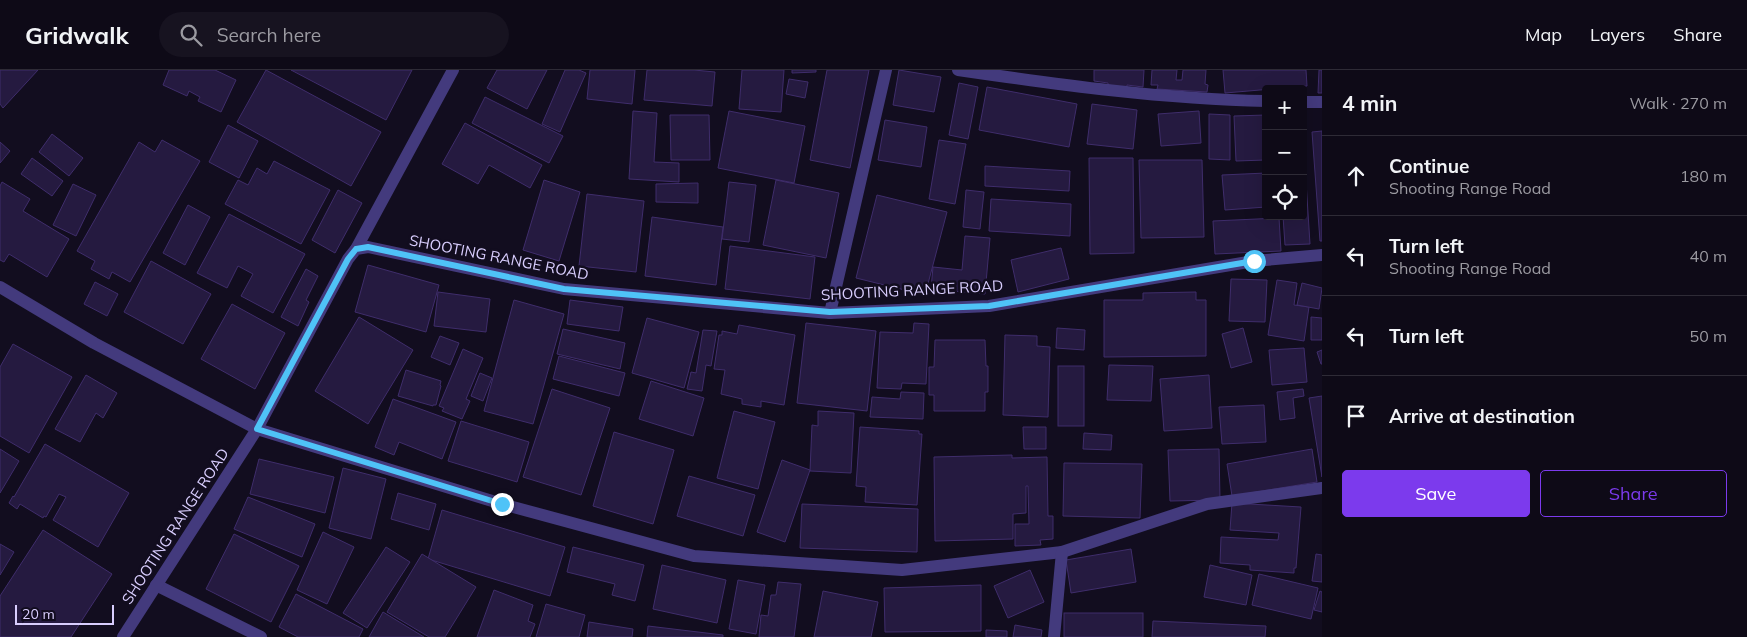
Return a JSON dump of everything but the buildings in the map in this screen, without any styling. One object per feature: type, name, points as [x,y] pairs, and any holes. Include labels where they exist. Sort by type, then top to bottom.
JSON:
[{"type":"street","name":"SHOOTING RANGE ROAD","points":[[123,637],[257,429],[348,259],[356,249],[453,70]]},
{"type":"street","points":[[830,312],[886,70]]},
{"type":"street","points":[[958,70],[1106,91],[1208,100],[1262,101]]},
{"type":"street","points":[[1307,102],[1322,102]]},
{"type":"street","name":"SHOOTING RANGE ROAD","points":[[356,249],[368,247],[564,289],[830,312],[989,306],[1254,261],[1322,255]]},
{"type":"street","points":[[0,287],[94,343],[257,429],[502,504],[694,556],[902,570],[1062,552],[1207,504],[1322,488]]},
{"type":"street","points":[[1054,637],[1062,552]]},
{"type":"street","points":[[156,585],[262,637]]},
{"type":"route","points":[[502,504],[257,429],[348,259],[356,249],[368,247],[564,289],[830,312],[989,306],[1254,261]]}]
